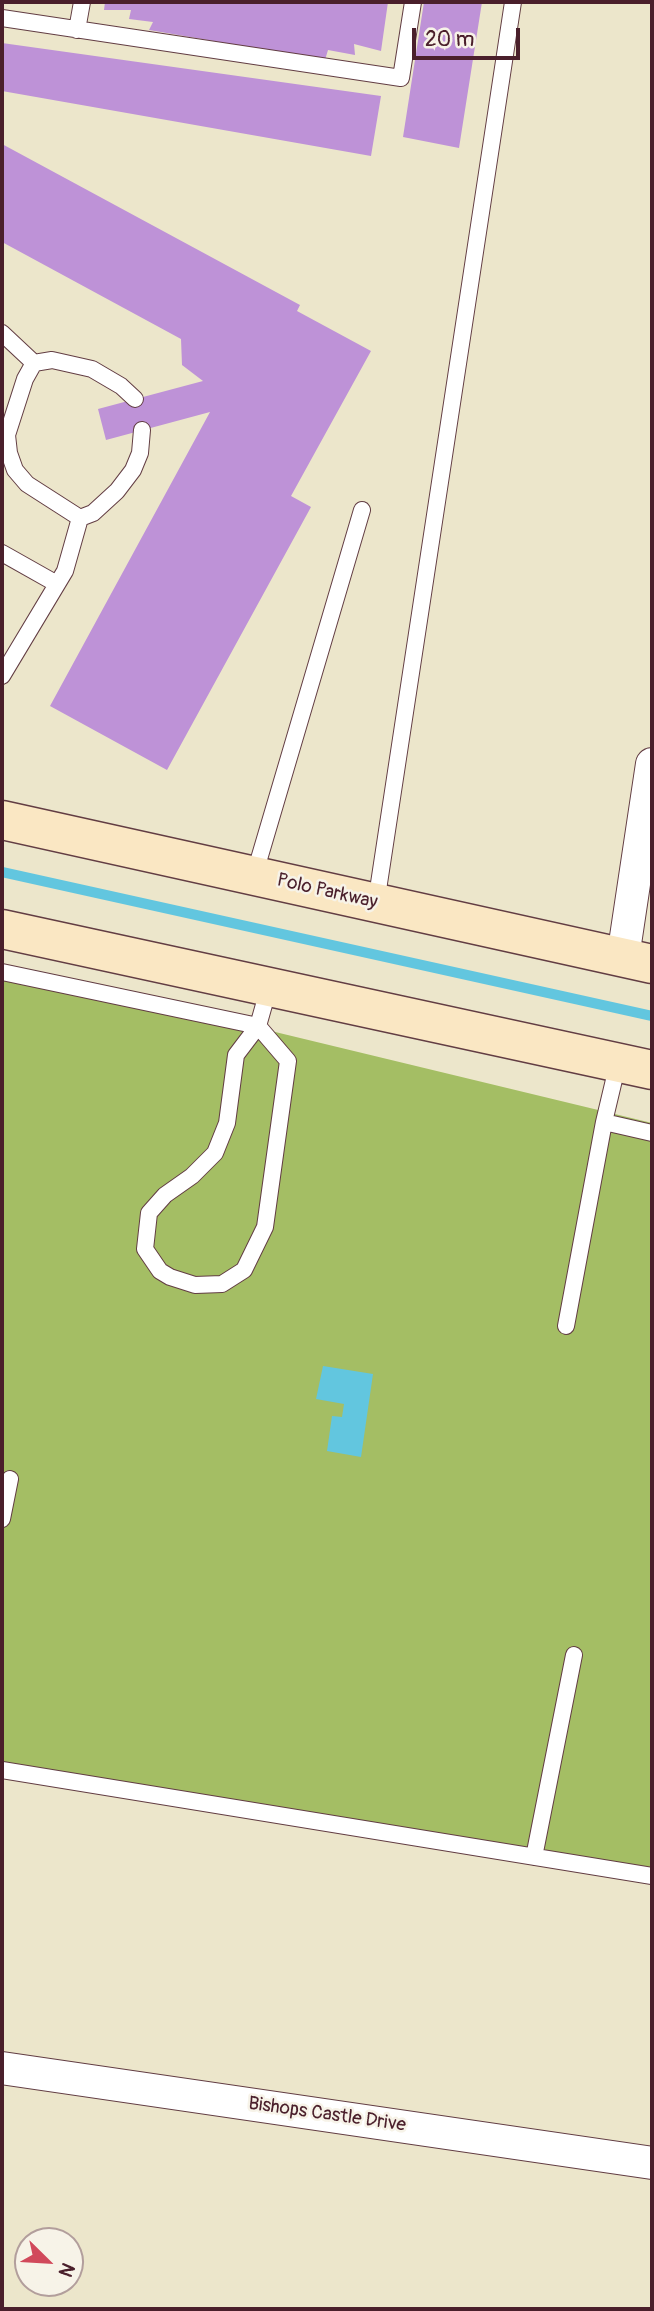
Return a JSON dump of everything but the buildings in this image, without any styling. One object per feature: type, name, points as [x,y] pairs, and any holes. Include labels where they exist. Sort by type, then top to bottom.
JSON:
[{"type":"street","points":[[638,961],[652,764]]},
{"type":"street","name":"Polo Parkway","points":[[2,820],[638,961]]},
{"type":"street","points":[[2,929],[635,1066]]},
{"type":"street","name":"Bishops Castle Drive","points":[[2,2068],[652,2163]]},
{"type":"lane","points":[[77,30],[82,2]]},
{"type":"lane","points":[[2,18],[401,78],[412,2]]},
{"type":"lane","points":[[376,903],[513,2]]},
{"type":"lane","points":[[2,333],[34,363]]},
{"type":"lane","points":[[34,363],[52,360],[92,369],[121,386],[135,399]]},
{"type":"lane","points":[[34,363],[25,379],[13,416],[8,435],[9,453],[15,470],[27,484],[80,518]]},
{"type":"lane","points":[[80,518],[93,513],[117,491],[133,470],[140,453],[142,430]]},
{"type":"lane","points":[[254,876],[362,509]]},
{"type":"lane","points":[[2,676],[65,571],[80,518]]},
{"type":"lane","points":[[2,553],[57,584]]},
{"type":"lane","points":[[2,972],[258,1026],[288,1061],[265,1227],[244,1270],[222,1284],[194,1286],[160,1271],[145,1249],[149,1213],[165,1195],[192,1176],[215,1153],[227,1123],[236,1055],[258,1026],[269,987]]},
{"type":"lane","points":[[566,1326],[604,1122],[635,1066]]},
{"type":"lane","points":[[604,1122],[652,1133]]},
{"type":"lane","points":[[2,1519],[10,1479]]},
{"type":"lane","points":[[534,1857],[574,1655]]},
{"type":"lane","points":[[2,1770],[652,1876]]},
{"type":"green space","points":[[2,966],[652,1123],[652,1880],[2,1769]]},
{"type":"water","points":[[323,1366],[373,1374],[361,1457],[327,1451],[332,1416],[342,1417],[344,1404],[316,1399]]},
{"type":"waterway","points":[[2,872],[652,1016]]}]
